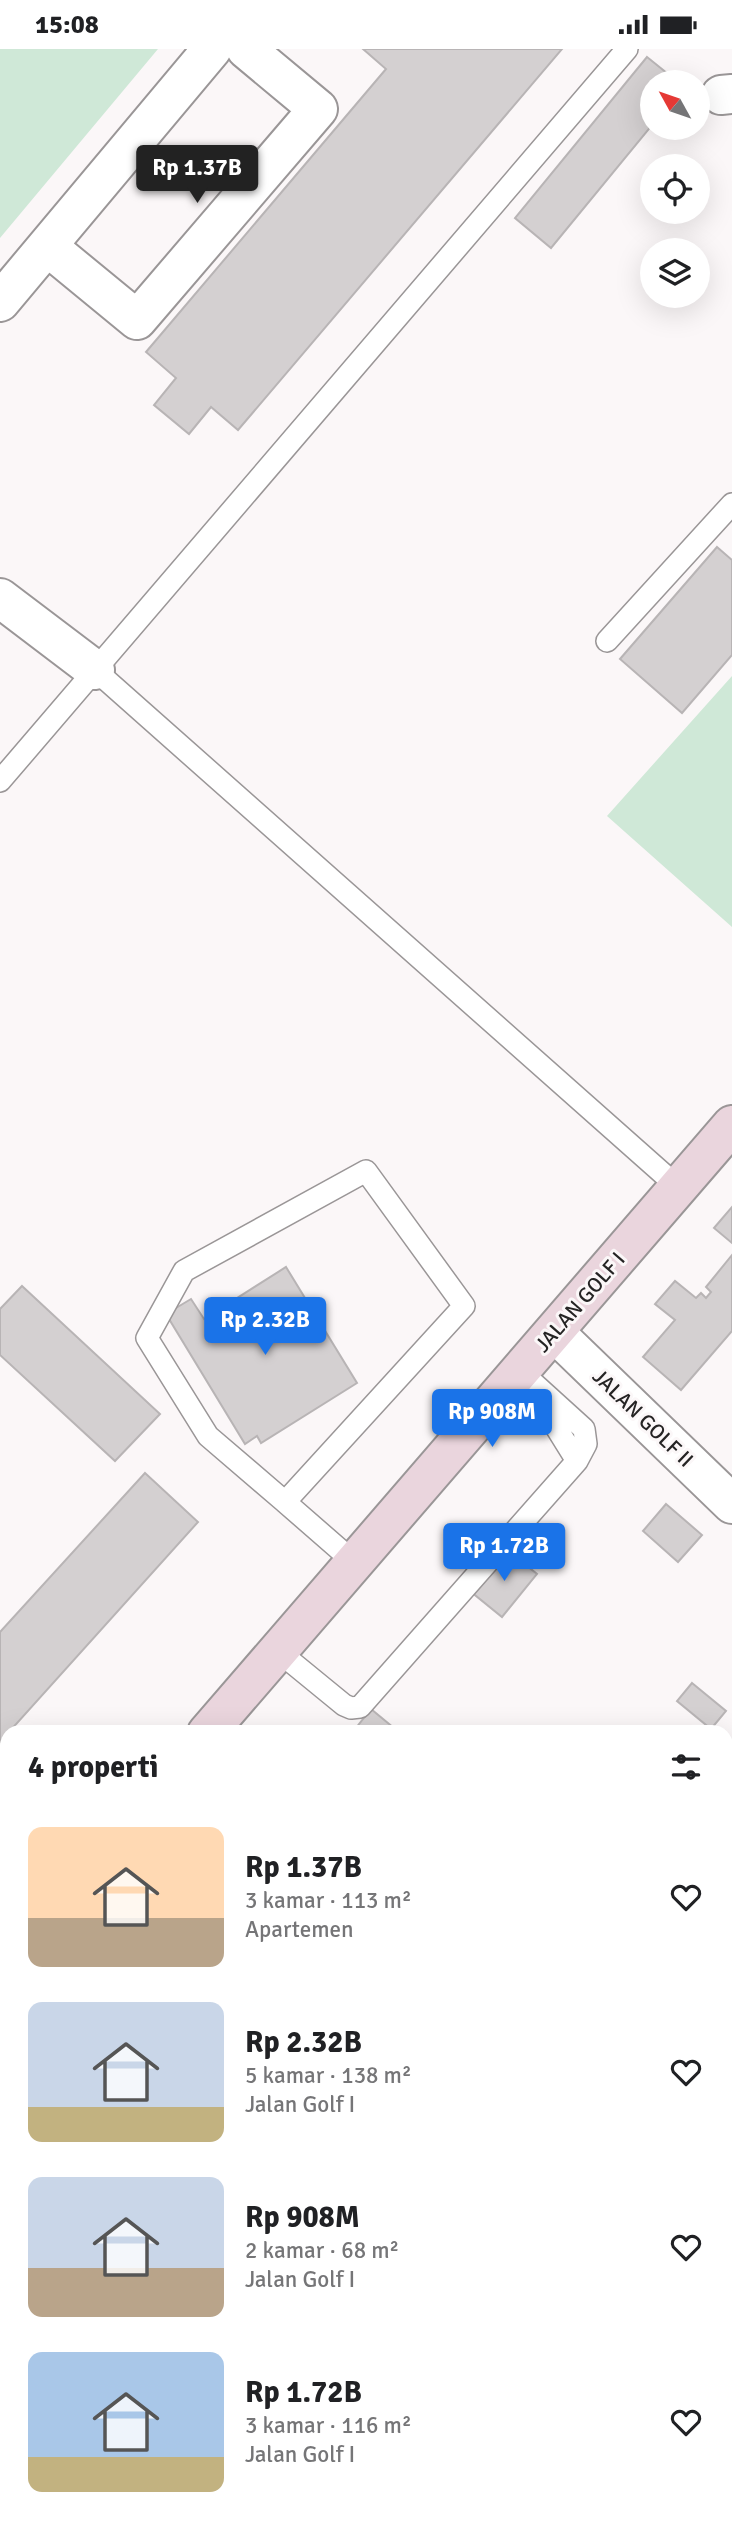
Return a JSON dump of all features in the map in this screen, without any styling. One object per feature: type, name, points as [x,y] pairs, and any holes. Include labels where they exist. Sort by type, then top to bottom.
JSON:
[{"type":"main road","name":"JALAN GOLF I","points":[[214,1725],[732,1125]]},
{"type":"street","points":[[0,302],[212,49]]},
{"type":"street","points":[[47,246],[137,320],[318,109],[246,49]]},
{"type":"street","points":[[0,598],[95,670]]},
{"type":"street","name":"JALAN GOLF II","points":[[554,1332],[732,1504]]},
{"type":"lane","points":[[0,781],[627,49]]},
{"type":"lane","points":[[607,641],[732,504]]},
{"type":"lane","points":[[95,670],[678,1187]]},
{"type":"lane","points":[[285,1502],[464,1306],[366,1171],[184,1271],[147,1338],[208,1436],[355,1563]]},
{"type":"lane","points":[[278,1651],[344,1705],[351,1708],[360,1707],[578,1461],[520,1371]]},
{"type":"green space","points":[[0,49],[158,49],[0,238]]},
{"type":"green space","points":[[732,676],[732,927],[607,816]]},
{"type":"building","points":[[363,49],[562,49],[238,430],[211,407],[189,434],[154,405],[176,378],[146,352],[386,69]]},
{"type":"building","points":[[647,57],[663,70],[640,70],[640,140],[551,248],[515,218]]},
{"type":"building","points":[[717,547],[732,560],[732,655],[682,713],[620,659]]},
{"type":"building","points":[[732,1207],[732,1243],[714,1228]]},
{"type":"building","points":[[732,1255],[732,1331],[681,1390],[643,1357],[675,1320],[655,1304],[675,1281],[696,1298],[701,1293],[706,1298],[711,1292],[706,1287]]},
{"type":"building","points":[[286,1267],[357,1383],[261,1443],[257,1436],[245,1444],[166,1314],[191,1299],[204,1319]]},
{"type":"building","points":[[22,1286],[160,1414],[115,1461],[0,1355],[0,1309]]},
{"type":"building","points":[[145,1473],[198,1522],[15,1725],[0,1725],[0,1632]]},
{"type":"building","points":[[666,1504],[702,1535],[678,1562],[643,1531]]},
{"type":"building","points":[[506,1549],[537,1574],[502,1617],[470,1591]]},
{"type":"building","points":[[692,1683],[726,1711],[714,1725],[706,1725],[677,1701]]},
{"type":"building","points":[[371,1709],[390,1725],[358,1725]]}]
